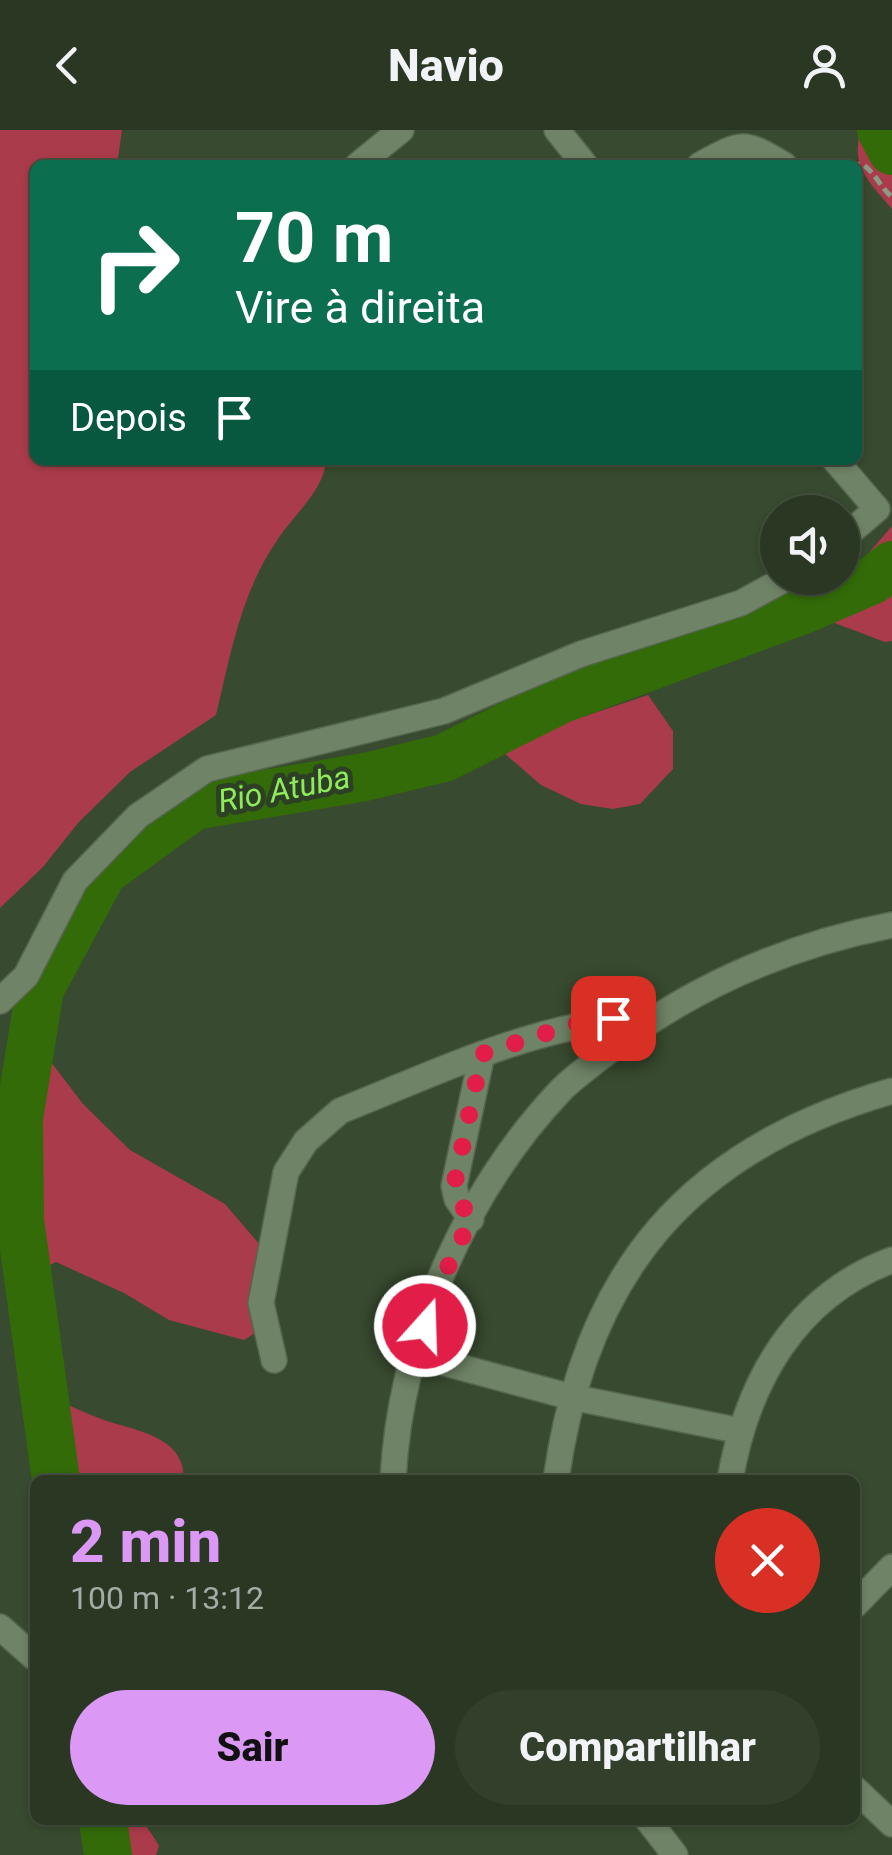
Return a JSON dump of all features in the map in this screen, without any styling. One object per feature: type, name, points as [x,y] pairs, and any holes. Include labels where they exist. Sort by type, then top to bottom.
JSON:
[{"type":"street","points":[[364,160],[401,130]]},
{"type":"street","points":[[557,130],[580,160]]},
{"type":"street","points":[[709,160],[732,148],[752,146],[776,160]]},
{"type":"street","points":[[839,465],[876,508],[860,523]]},
{"type":"street","points":[[0,1001],[26,976],[75,881],[138,816],[208,769],[444,711],[581,654],[740,603],[760,592]]},
{"type":"street","points":[[394,1475],[402,1408],[434,1296],[471,1219],[520,1140],[564,1088],[658,1016],[756,966],[808,946],[892,926]]},
{"type":"street","points":[[274,1360],[261,1303],[286,1172],[322,1125],[340,1111],[482,1054],[574,1024],[658,1016]]},
{"type":"street","points":[[471,1219],[454,1186],[482,1054]]},
{"type":"street","points":[[557,1475],[572,1397],[586,1354],[625,1275],[679,1204],[711,1177],[781,1133],[832,1110],[892,1091]]},
{"type":"street","points":[[731,1475],[741,1431],[762,1374],[791,1330],[829,1294],[892,1260]]},
{"type":"street","points":[[415,1355],[572,1397],[741,1431]]},
{"type":"street","points":[[860,1599],[892,1567]]},
{"type":"street","points":[[0,1627],[30,1654]]},
{"type":"street","points":[[860,1794],[892,1824]]},
{"type":"street","points":[[652,1825],[675,1855]]},
{"type":"path","points":[[862,164],[892,197]]},
{"type":"shaded area","points":[[0,130],[122,130],[118,160],[30,160],[30,465],[325,465],[314,492],[278,539],[255,580],[239,624],[216,715],[130,772],[0,908]]},
{"type":"shaded area","points":[[857,130],[892,130],[892,209],[862,169]]},
{"type":"shaded area","points":[[892,526],[892,641],[885,642],[808,613],[827,595],[860,595],[860,563]]},
{"type":"shaded area","points":[[648,695],[673,731],[673,769],[640,804],[613,809],[581,804],[541,785],[496,746]]},
{"type":"shaded area","points":[[38,1045],[83,1104],[130,1150],[225,1204],[273,1260],[276,1320],[244,1340],[169,1320],[124,1293],[56,1262],[22,1279],[13,1177],[25,1094]]},
{"type":"shaded area","points":[[39,1391],[156,1438],[176,1454],[183,1475],[51,1475]]},
{"type":"shaded area","points":[[111,1825],[145,1825],[159,1846],[156,1855],[118,1855]]},
{"type":"waterway","name":"Rio Atuba","points":[[881,130],[892,151]]},
{"type":"waterway","name":"Rio Atuba","points":[[55,1475],[20,1220],[19,1118],[40,989],[103,872],[194,806],[365,777],[444,758],[562,699],[806,609],[873,580],[892,565]]},
{"type":"waterway","name":"Rio Atuba","points":[[104,1825],[108,1855]]},
{"type":"route","points":[[425,1326],[434,1296],[471,1219],[454,1186],[482,1054],[574,1024],[613,1018]]}]
